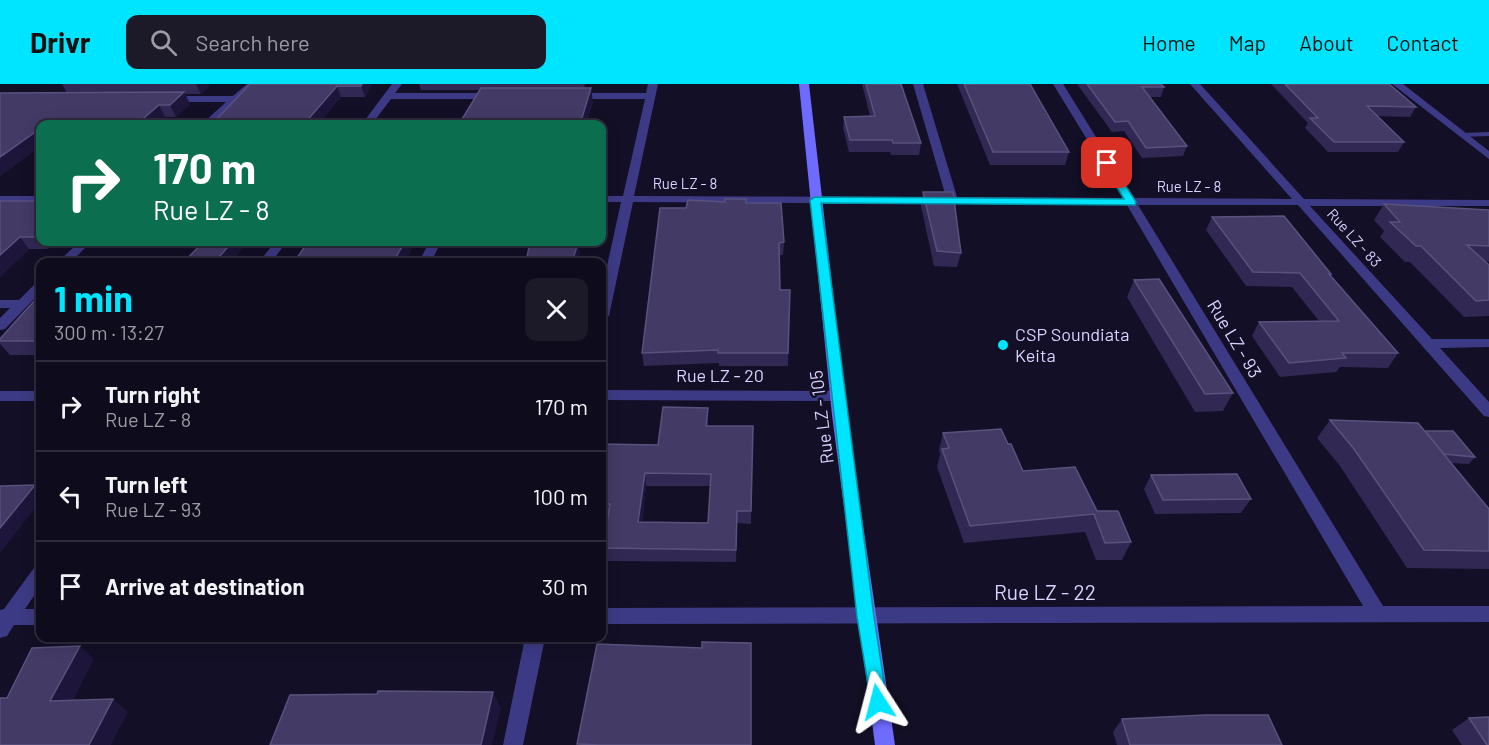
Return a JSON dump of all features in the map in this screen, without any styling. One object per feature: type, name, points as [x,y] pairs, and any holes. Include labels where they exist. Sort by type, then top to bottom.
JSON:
[{"type":"main road","name":"Rue LZ - 105","points":[[804,84],[815,200],[865,617],[885,745]]},
{"type":"street","points":[[211,120],[252,84]]},
{"type":"street","points":[[370,120],[397,84]]},
{"type":"street","points":[[606,297],[653,84]]},
{"type":"street","points":[[918,84],[953,201]]},
{"type":"street","name":"Rue LZ - 93","points":[[1058,84],[1377,613]]},
{"type":"street","name":"Rue LZ - 83","points":[[1196,84],[1489,412]]},
{"type":"street","points":[[1398,84],[1489,156]]},
{"type":"street","points":[[388,96],[507,96]]},
{"type":"street","points":[[567,96],[650,96]]},
{"type":"street","points":[[153,99],[235,99]]},
{"type":"street","points":[[0,199],[36,199]]},
{"type":"street","name":"Rue LZ - 8","points":[[606,199],[1489,203]]},
{"type":"street","points":[[68,258],[81,246]]},
{"type":"street","points":[[0,326],[36,290]]},
{"type":"street","points":[[0,304],[22,304]]},
{"type":"street","points":[[1428,344],[1489,343]]},
{"type":"street","name":"Rue LZ - 20","points":[[606,395],[838,396]]},
{"type":"street","points":[[0,396],[36,396]]},
{"type":"street","points":[[3,621],[36,578]]},
{"type":"street","name":"Rue LZ - 22","points":[[606,616],[1489,614]]},
{"type":"street","points":[[3,621],[36,617]]},
{"type":"street","points":[[513,745],[534,642]]},
{"type":"lane","points":[[1462,135],[1489,134]]},
{"type":"building","points":[[250,84],[362,84],[361,86],[337,86],[307,120],[216,120]]},
{"type":"building","points":[[866,84],[901,84],[921,143],[850,140],[844,117],[875,116]]},
{"type":"building","points":[[964,84],[1030,84],[1069,152],[993,152]]},
{"type":"building","points":[[1087,84],[1161,84],[1164,87],[1142,87],[1187,146],[1146,148],[1128,121],[1115,122]]},
{"type":"building","points":[[1285,84],[1389,84],[1416,107],[1367,106],[1404,142],[1334,142],[1310,118],[1318,118]]},
{"type":"building","points":[[481,88],[591,88],[581,120],[461,120]]},
{"type":"building","points":[[184,92],[170,105],[159,105],[142,120],[36,120],[36,133],[0,157],[0,93]]},
{"type":"building","points":[[923,192],[953,192],[961,253],[937,251]]},
{"type":"building","points":[[725,199],[746,199],[746,203],[781,203],[784,242],[779,243],[780,290],[790,290],[788,353],[718,353],[718,350],[642,353],[660,208],[686,208],[688,200],[725,202]]},
{"type":"building","points":[[0,201],[36,201],[36,237],[20,237],[0,255]]},
{"type":"building","points":[[1384,204],[1489,210],[1489,246],[1467,245],[1489,265],[1489,300],[1476,301],[1421,246],[1416,246],[1390,222],[1400,222]]},
{"type":"building","points":[[1284,216],[1331,274],[1329,274],[1398,353],[1342,353],[1346,358],[1289,363],[1259,322],[1339,321],[1300,273],[1253,272],[1212,217]]},
{"type":"building","points":[[199,246],[229,246],[218,258],[188,258]]},
{"type":"building","points":[[305,246],[403,246],[395,258],[297,258]]},
{"type":"building","points":[[529,246],[577,246],[573,258],[527,258]]},
{"type":"building","points":[[1159,279],[1233,393],[1205,394],[1134,280]]},
{"type":"building","points":[[36,299],[36,341],[0,341]]},
{"type":"building","points":[[663,407],[708,408],[706,426],[753,426],[751,511],[737,511],[736,550],[606,548],[610,504],[606,504],[606,444],[658,445]],"holes":[[[645,473],[711,474],[708,523],[638,522]]]},
{"type":"building","points":[[1330,420],[1418,423],[1489,509],[1489,551],[1424,550],[1354,449]]},
{"type":"building","points":[[1001,429],[1008,444],[1011,444],[1023,471],[1075,467],[1097,511],[1118,511],[1131,542],[1105,543],[1094,514],[970,526],[942,449],[949,448],[943,433]]},
{"type":"building","points":[[1425,431],[1453,431],[1475,457],[1444,454]]},
{"type":"building","points":[[1237,474],[1251,499],[1163,500],[1151,475]]},
{"type":"building","points":[[35,485],[0,528],[0,486]]},
{"type":"building","points":[[702,642],[751,643],[751,745],[577,744],[597,644],[702,648]]},
{"type":"building","points":[[80,646],[50,701],[113,699],[89,745],[0,745],[0,698],[7,698],[32,648]]},
{"type":"building","points":[[378,691],[493,692],[481,745],[270,745],[290,695],[377,694]]},
{"type":"building","points":[[1268,715],[1282,745],[1130,745],[1122,719]]},
{"type":"building","points":[[1489,717],[1489,745],[1487,745],[1469,718]]},
{"type":"place","name":"CSP Soundiata Keita","points":[[1003,345]]},
{"type":"route","points":[[878,702],[865,617],[815,200],[1131,202],[1107,163]]}]
